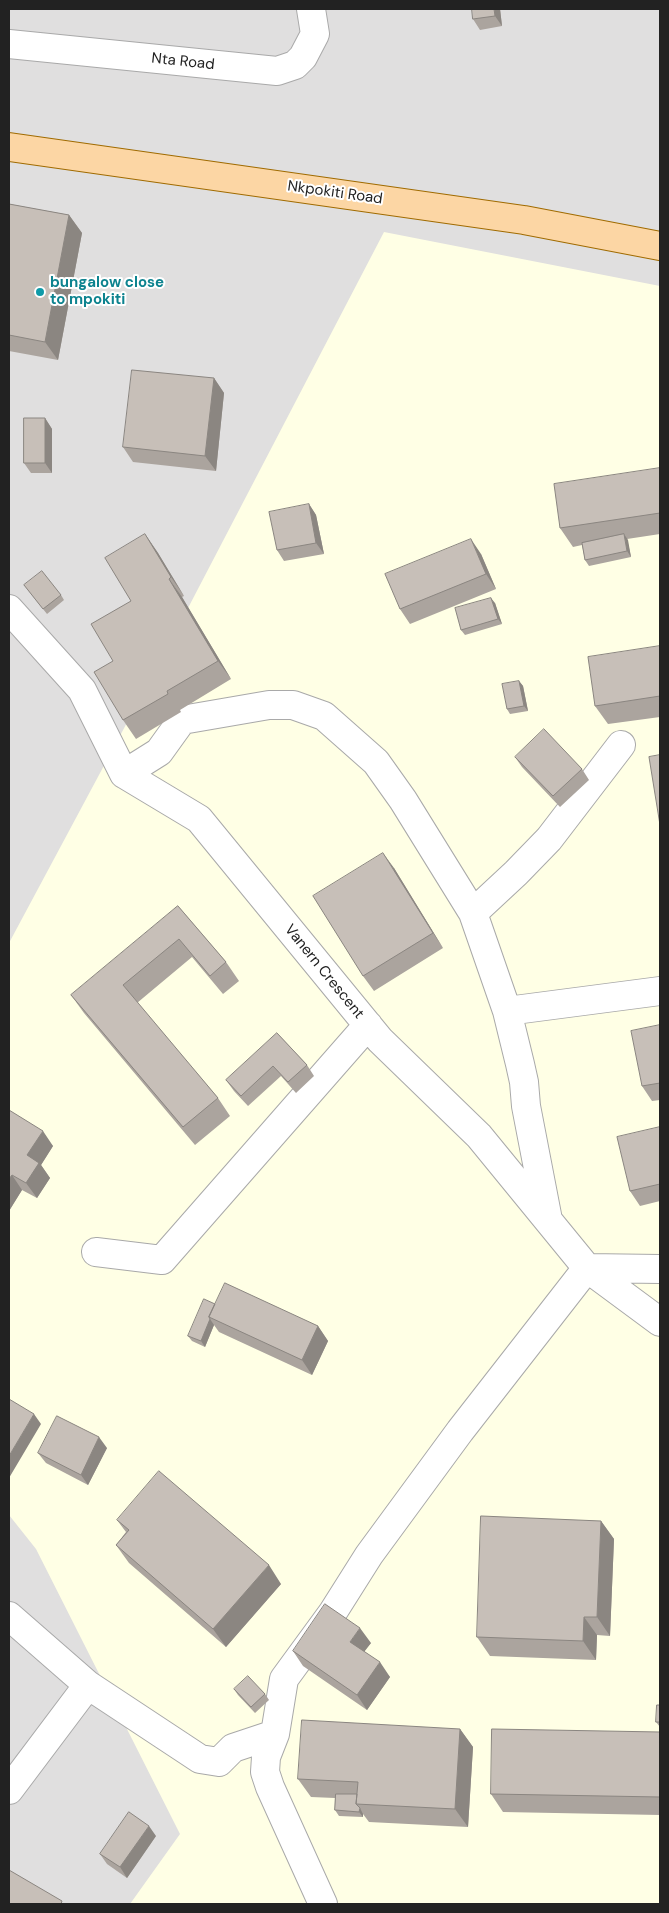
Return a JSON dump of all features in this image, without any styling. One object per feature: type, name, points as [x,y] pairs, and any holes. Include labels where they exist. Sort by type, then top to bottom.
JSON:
[{"type":"main road","name":"Nkpokiti Road","points":[[9,147],[524,220],[660,246]]},
{"type":"street","name":"Nta Road","points":[[9,44],[277,71],[295,65],[303,57],[316,17]]},
{"type":"street","points":[[9,609],[82,690],[124,774],[159,752],[182,720],[269,705],[293,705],[324,716],[376,762],[403,800],[473,913],[507,1011],[524,1082],[526,1106],[548,1221]]},
{"type":"street","points":[[473,913],[516,873],[548,839],[621,745]]},
{"type":"street","name":"Vanern Crescent","points":[[124,774],[199,819],[380,1040],[479,1136],[587,1268],[660,1322]]},
{"type":"street","points":[[507,1011],[660,991]]},
{"type":"street","points":[[96,1252],[162,1260],[368,1026]]},
{"type":"street","points":[[323,1904],[270,1788],[265,1772],[266,1757],[276,1734],[284,1680],[333,1612],[369,1555],[454,1439],[587,1268],[660,1269]]},
{"type":"street","points":[[9,1616],[88,1684],[200,1758],[219,1762],[233,1748],[276,1734]]},
{"type":"street","points":[[9,1790],[88,1684]]},
{"type":"shaded area","points":[[9,9],[660,9],[660,1904],[9,1904]]},
{"type":"shaded area","points":[[384,232],[660,286],[660,1904],[130,1904],[180,1834],[36,1549],[9,1515],[9,943],[175,633]]},
{"type":"building","points":[[472,9],[494,9],[495,16],[473,19]]},
{"type":"building","name":"bungalow close to mpokiti","points":[[9,204],[69,215],[45,342],[9,335]]},
{"type":"building","points":[[132,370],[214,378],[205,456],[123,447]]},
{"type":"building","points":[[24,418],[45,418],[45,463],[24,463]]},
{"type":"building","points":[[660,468],[660,513],[560,528],[554,484]]},
{"type":"building","points":[[309,504],[316,543],[277,550],[269,512]]},
{"type":"building","points":[[145,534],[171,577],[169,579],[218,661],[167,691],[168,694],[123,720],[94,672],[113,661],[91,624],[131,601],[105,558]]},
{"type":"building","points":[[624,534],[627,551],[585,560],[582,543]]},
{"type":"building","points":[[471,539],[486,574],[400,609],[385,574]]},
{"type":"building","points":[[42,571],[61,595],[43,609],[24,585]]},
{"type":"building","points":[[491,598],[498,619],[461,630],[455,608]]},
{"type":"building","points":[[660,646],[660,696],[595,706],[588,657]]},
{"type":"building","points":[[519,681],[524,706],[507,709],[502,684]]},
{"type":"building","points":[[544,729],[582,769],[553,796],[515,757]]},
{"type":"building","points":[[660,755],[660,825],[649,757]]},
{"type":"building","points":[[383,853],[433,933],[363,976],[313,896]]},
{"type":"building","points":[[178,906],[226,962],[210,976],[179,939],[123,985],[218,1098],[183,1127],[71,995]]},
{"type":"building","points":[[660,1025],[660,1083],[642,1086],[631,1031]]},
{"type":"building","points":[[277,1033],[307,1065],[288,1082],[273,1066],[241,1096],[226,1080]]},
{"type":"building","points":[[9,1110],[43,1131],[27,1155],[39,1163],[26,1183],[12,1175],[9,1179]]},
{"type":"building","points":[[660,1127],[660,1184],[630,1191],[617,1137]]},
{"type":"building","points":[[225,1283],[318,1326],[302,1360],[209,1317]]},
{"type":"building","points":[[204,1299],[215,1304],[201,1341],[188,1336]]},
{"type":"building","points":[[9,1399],[34,1414],[9,1456]]},
{"type":"building","points":[[57,1416],[99,1437],[81,1475],[38,1453]]},
{"type":"building","points":[[159,1471],[269,1565],[213,1629],[116,1545],[129,1530],[117,1520]]},
{"type":"building","points":[[481,1516],[601,1521],[597,1617],[584,1617],[583,1641],[477,1637]]},
{"type":"building","points":[[325,1604],[360,1628],[350,1642],[380,1662],[357,1695],[293,1651]]},
{"type":"building","points":[[248,1676],[265,1694],[251,1707],[234,1689]]},
{"type":"building","points":[[657,1705],[660,1705],[660,1722],[656,1722]]},
{"type":"building","points":[[302,1720],[460,1729],[455,1809],[356,1804],[358,1782],[298,1779]]},
{"type":"building","points":[[492,1729],[660,1732],[660,1797],[491,1794]]},
{"type":"building","points":[[336,1794],[357,1794],[356,1804],[360,1808],[359,1812],[335,1810]]},
{"type":"building","points":[[129,1812],[149,1826],[120,1867],[100,1854]]},
{"type":"building","points":[[9,1870],[62,1901],[61,1904],[9,1904]]},
{"type":"place","name":"bungalow close to mpokiti","points":[[40,292]]}]
